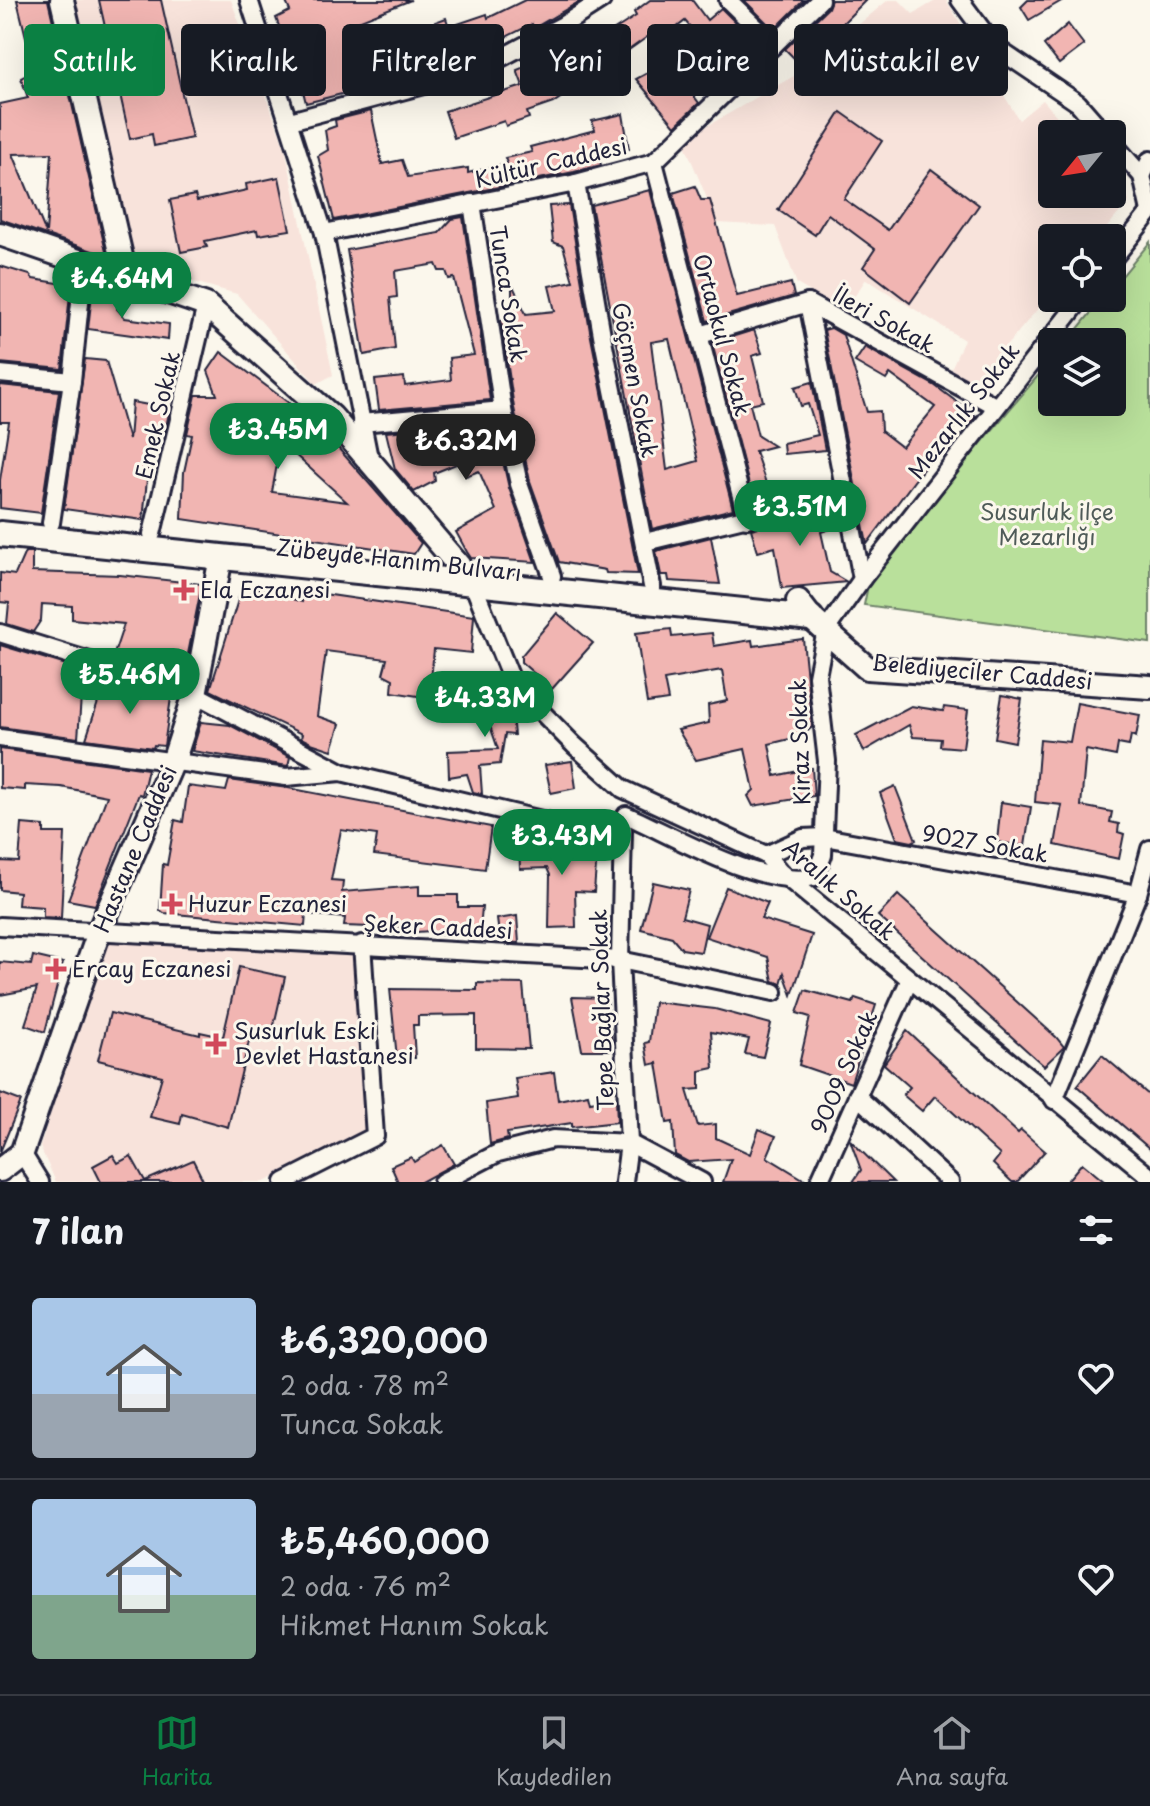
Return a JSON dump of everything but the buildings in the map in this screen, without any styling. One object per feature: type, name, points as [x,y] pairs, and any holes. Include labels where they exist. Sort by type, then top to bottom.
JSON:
[{"type":"main road","name":"Zübeyde Hanım Bulvarı","points":[[0,518],[652,586],[812,617]]},
{"type":"main road","points":[[0,534],[812,617]]},
{"type":"street","points":[[62,0],[126,278]]},
{"type":"street","points":[[290,121],[476,71],[563,25],[602,0]]},
{"type":"street","points":[[728,0],[753,24]]},
{"type":"street","name":"Kültür Caddesi","points":[[778,41],[820,0]]},
{"type":"street","points":[[960,0],[995,47],[1078,103],[1093,120]]},
{"type":"street","points":[[252,1],[324,233],[370,461]]},
{"type":"street","name":"Kültür Caddesi","points":[[324,233],[576,183],[654,162],[722,96]]},
{"type":"street","points":[[1126,158],[1142,176],[1150,211],[1126,242]]},
{"type":"street","points":[[1142,176],[1150,160]]},
{"type":"street","name":"Ortaokul Sokak","points":[[654,162],[747,519]]},
{"type":"street","name":"Göçmen Sokak","points":[[576,183],[602,335],[652,586]]},
{"type":"street","name":"Tunca Sokak","points":[[472,203],[503,410],[519,484],[552,576]]},
{"type":"street","points":[[0,234],[206,305],[332,417],[459,566]]},
{"type":"street","points":[[51,523],[72,381],[84,263]]},
{"type":"street","points":[[808,303],[862,579]]},
{"type":"street","name":"İleri Sokak","points":[[700,335],[808,303],[995,406]]},
{"type":"street","name":"Emek Sokak","points":[[152,534],[206,305]]},
{"type":"street","name":"Mezarlık Sokak","points":[[812,617],[862,579],[1071,312]]},
{"type":"street","points":[[0,374],[72,381]]},
{"type":"street","points":[[361,423],[503,410]]},
{"type":"street","points":[[645,542],[847,493]]},
{"type":"street","name":"Hastane Caddesi","points":[[22,1153],[100,929],[174,759],[195,694],[221,557]]},
{"type":"street","name":"Aralık Sokak","points":[[459,566],[476,584],[513,683],[623,789],[766,855],[909,981],[1150,1177]]},
{"type":"street","name":"Belediyeciler Caddesi","points":[[812,617],[867,668],[1150,687]]},
{"type":"street","name":"Kiraz Sokak","points":[[794,882],[815,877],[824,837],[827,761],[812,617]]},
{"type":"street","points":[[0,633],[195,694],[341,772],[621,839]]},
{"type":"street","points":[[0,738],[174,759],[286,777],[341,772]]},
{"type":"street","name":"Tepe Bağlar Sokak","points":[[623,789],[626,815],[621,839],[620,960],[629,1143],[624,1182]]},
{"type":"street","points":[[626,815],[763,875],[794,882]]},
{"type":"street","points":[[766,855],[803,838],[824,837]]},
{"type":"street","name":"9027 Sokak","points":[[824,837],[1138,894]]},
{"type":"street","points":[[1054,1100],[1138,894],[1150,849]]},
{"type":"street","name":"Şeker Caddesi","points":[[0,926],[100,929],[620,960],[774,992]]},
{"type":"street","points":[[284,1182],[375,1136],[362,944]]},
{"type":"street","name":"9009 Sokak","points":[[819,1182],[909,981]]},
{"type":"street","points":[[857,1096],[950,1182]]},
{"type":"street","points":[[442,1182],[498,1153],[553,1139],[629,1143],[702,1182]]},
{"type":"street","points":[[0,1170],[22,1153],[40,1182]]},
{"type":"shaded area","points":[[71,0],[231,0],[240,24],[181,24],[181,96],[266,96],[285,148],[333,375],[316,384],[237,294],[151,270],[132,254],[94,96],[165,96],[165,24],[77,24]]},
{"type":"shaded area","points":[[888,0],[899,0],[913,14],[937,0],[946,0],[961,24],[859,24]]},
{"type":"shaded area","points":[[794,76],[794,96],[1004,96],[1019,120],[1043,100],[1060,120],[1038,120],[1038,208],[1123,208],[1110,224],[1038,224],[1038,309],[975,383],[951,369],[964,340],[866,279],[844,312],[797,284],[775,226],[717,223],[683,140],[759,96],[778,96],[778,85]]},
{"type":"shaded area","name":"Susurluk Eski Devlet Hastanesi","points":[[105,938],[355,956],[367,1132],[264,1182],[56,1182],[40,1147]]},
{"type":"green space","name":"Susurluk ilçe Mezarlığı","points":[[1150,242],[1150,643],[864,605],[870,576],[1038,376],[1038,416],[1126,416],[1126,328],[1078,328],[1092,312],[1126,312],[1126,271]]},
{"type":"place","name":"Ela Eczanesi","points":[[184,590]]},
{"type":"place","name":"Huzur Eczanesi","points":[[172,904]]},
{"type":"place","name":"Ercay Eczanesi","points":[[56,969]]},
{"type":"place","name":"Susurluk Eski Devlet Hastanesi","points":[[216,1044]]}]
